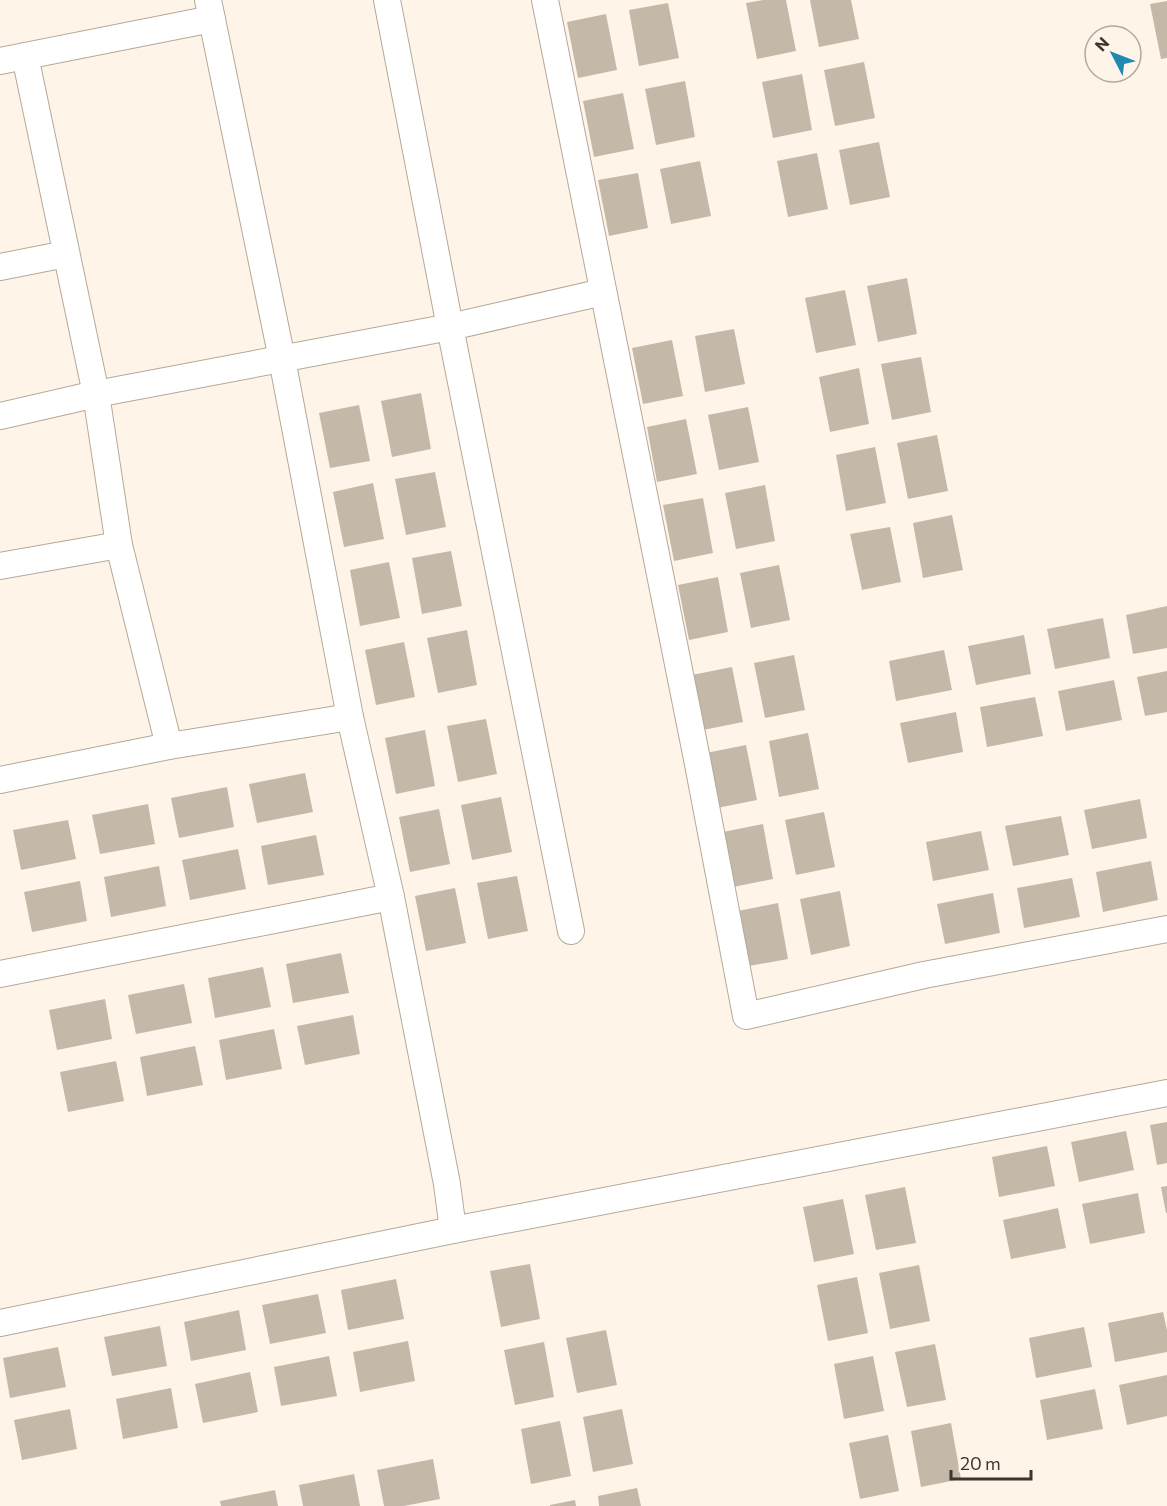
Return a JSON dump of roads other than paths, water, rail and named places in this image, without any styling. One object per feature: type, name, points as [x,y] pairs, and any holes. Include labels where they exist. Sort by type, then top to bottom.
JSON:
[{"type":"street","points":[[387,0],[571,931]]},
{"type":"street","points":[[545,0],[746,1016],[924,975],[1167,928]]},
{"type":"street","points":[[0,60],[25,56],[210,9],[282,359],[350,717],[391,897],[447,1184],[453,1230]]},
{"type":"street","points":[[25,56],[96,394],[118,545],[169,746]]},
{"type":"street","points":[[0,267],[66,254]]},
{"type":"street","points":[[0,416],[96,394],[450,327],[603,292]]},
{"type":"street","points":[[0,566],[118,545]]},
{"type":"street","points":[[0,780],[169,746],[350,717]]},
{"type":"street","points":[[0,974],[391,897]]},
{"type":"street","points":[[0,1323],[453,1230],[1167,1093]]}]
